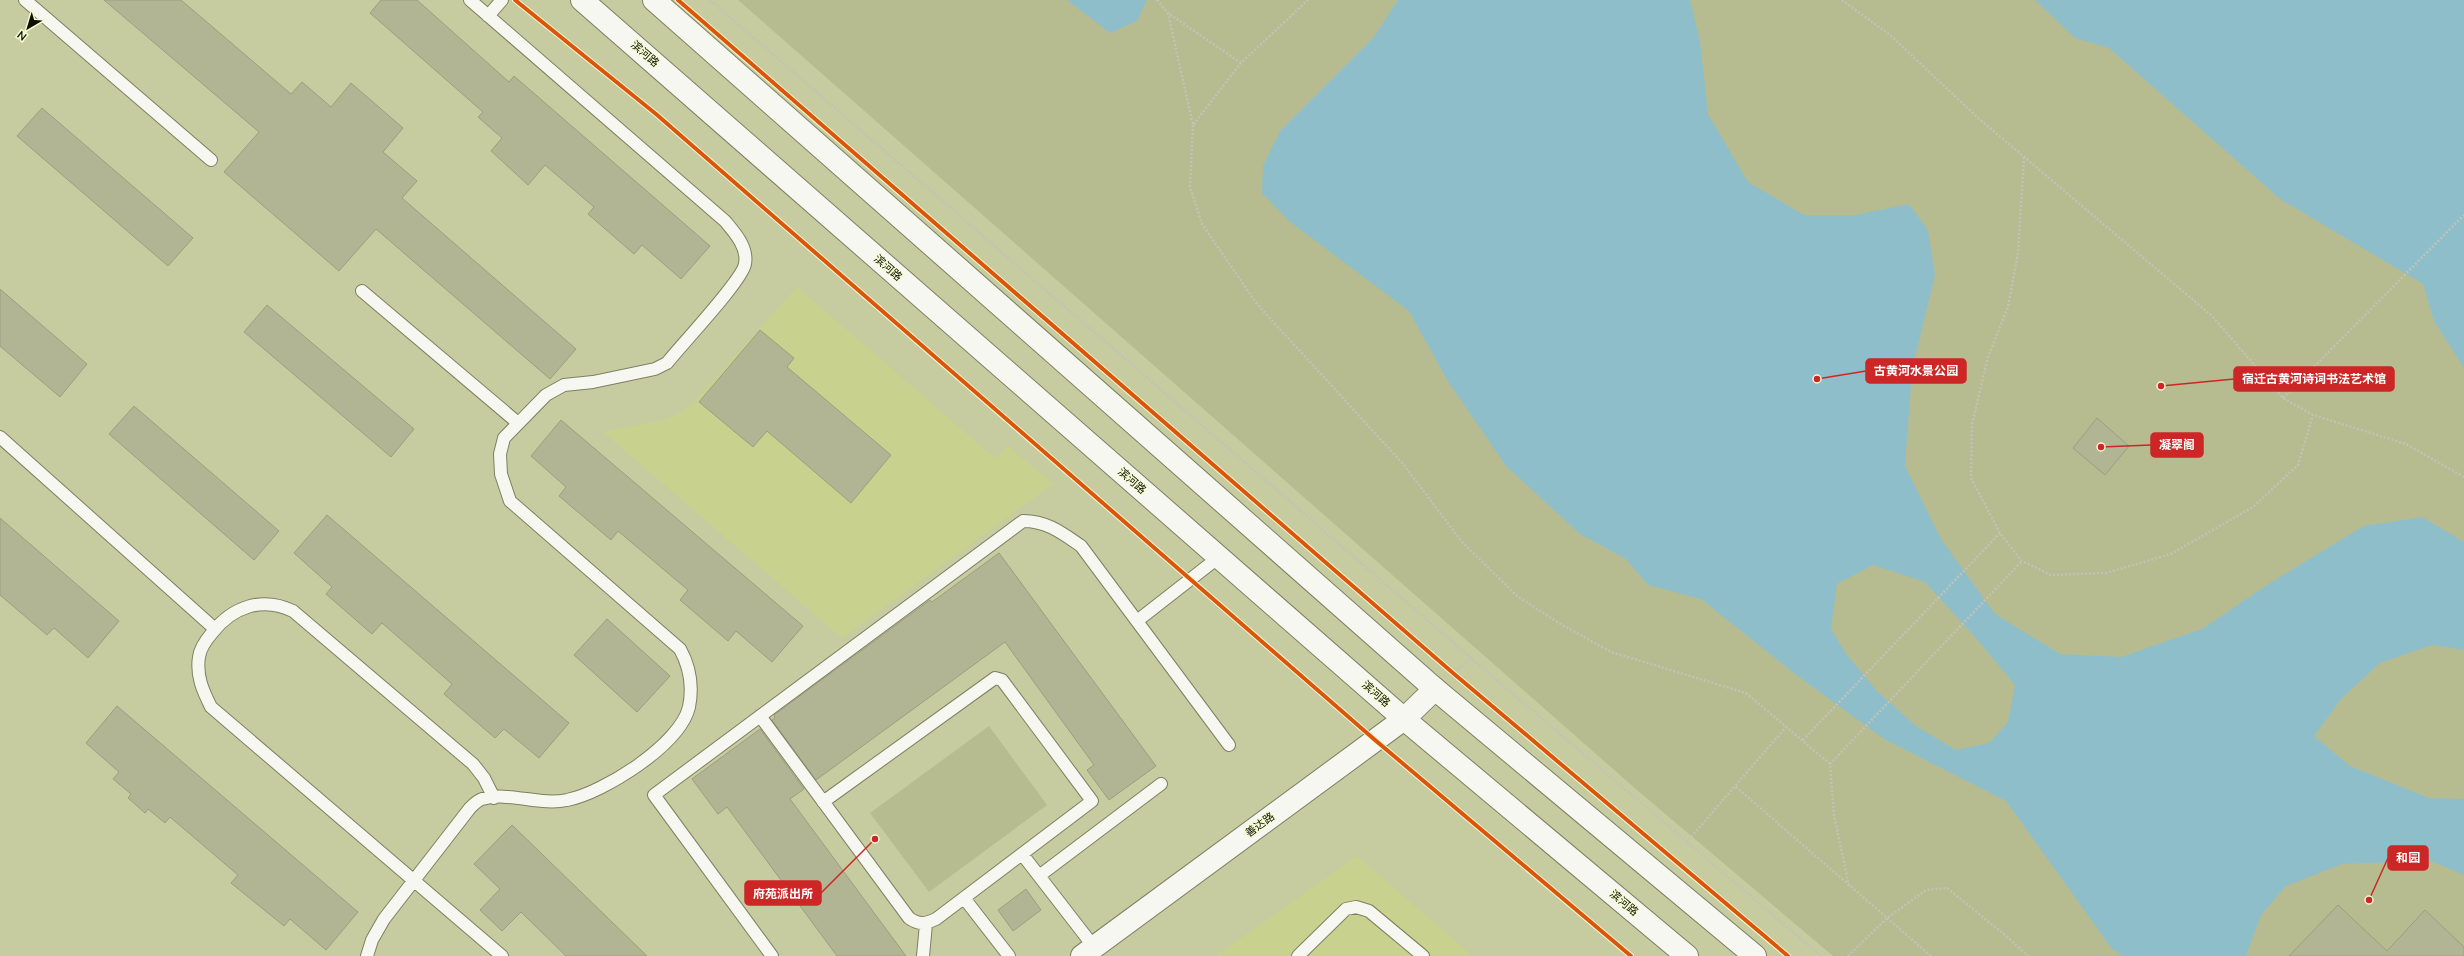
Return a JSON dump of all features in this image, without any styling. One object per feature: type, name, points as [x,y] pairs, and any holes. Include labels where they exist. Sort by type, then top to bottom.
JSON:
[{"type":"main road","name":"滨河路","points":[[582,0],[1404,719],[1687,956]]},
{"type":"main road","points":[[654,0],[1435,689],[1755,956]]},
{"type":"main road","name":"善达路","points":[[1088,952],[1404,719],[1435,689]]},
{"type":"lane","points":[[25,0],[211,160]]},
{"type":"lane","points":[[367,956],[372,940],[384,919],[470,808],[481,799],[494,798],[566,801],[599,790],[627,773],[662,745],[679,728],[689,708],[691,687],[688,664],[680,649],[510,501],[500,474],[500,454],[504,438],[546,395],[564,385],[593,382],[655,369],[667,363],[736,282],[745,265],[745,252],[739,237],[725,221],[470,0]]},
{"type":"lane","points":[[488,16],[502,0]]},
{"type":"lane","points":[[362,291],[518,424]]},
{"type":"lane","points":[[0,437],[215,629]]},
{"type":"lane","points":[[772,956],[654,795],[1023,521],[1036,521],[1051,526],[1081,546],[1229,745]]},
{"type":"lane","points":[[1137,620],[1219,557]]},
{"type":"lane","points":[[494,798],[484,778],[473,764],[293,611],[281,605],[247,607],[232,612],[222,620],[204,644],[199,656],[198,669],[200,683],[211,707],[415,879],[502,956]]},
{"type":"lane","points":[[760,716],[823,802],[908,918],[918,924],[926,924],[936,919],[1092,801],[1002,680],[995,678],[823,802]]},
{"type":"lane","points":[[1039,876],[1161,784]]},
{"type":"lane","points":[[1022,854],[1039,876],[1088,952]]},
{"type":"lane","points":[[964,898],[1009,956]]},
{"type":"lane","points":[[1298,956],[1335,918],[1346,909],[1356,907],[1369,911],[1423,956]]},
{"type":"lane","points":[[923,956],[926,924]]},
{"type":"path","points":[[710,0],[1471,658],[1686,843],[1821,956]]},
{"type":"path","points":[[1157,0],[1168,13],[1242,63]]},
{"type":"path","points":[[1193,125],[1242,63],[1308,0]]},
{"type":"path","points":[[1842,0],[1890,35],[1977,117],[2212,316],[2283,398],[2313,416],[2406,444],[2464,477]]},
{"type":"path","points":[[1168,13],[1193,125],[1190,187],[1202,224],[1257,304],[1404,465],[1462,542],[1516,596],[1557,622],[1611,652],[1746,693],[1830,764],[1834,815],[1849,886]]},
{"type":"path","points":[[2024,157],[2018,253],[2008,307],[1988,358],[1972,424],[1971,478],[2000,533],[2022,561],[2051,575],[2106,573],[2171,554],[2253,507],[2298,466],[2313,416]]},
{"type":"path","points":[[2283,398],[2361,321],[2464,215]]},
{"type":"path","points":[[1803,740],[2000,533]]},
{"type":"path","points":[[1830,764],[1846,745],[2022,561]]},
{"type":"path","points":[[1435,689],[1471,658]]},
{"type":"path","points":[[1447,668],[1459,678]]},
{"type":"path","points":[[1686,843],[1736,787],[1786,727]]},
{"type":"path","points":[[1736,787],[1886,919],[1931,956]]},
{"type":"path","points":[[1848,956],[1886,919],[1926,890],[1947,888],[2005,935],[2028,956]]},
{"type":"shaded area","points":[[738,0],[2464,0],[2464,956],[1833,956],[1637,790]]},
{"type":"shaded area","points":[[797,287],[996,459],[1008,446],[1053,484],[842,638],[603,432],[663,420],[680,413],[692,404]]},
{"type":"shaded area","points":[[989,726],[1047,805],[929,892],[870,813]]},
{"type":"shaded area","points":[[1357,856],[1472,956],[1216,956]]},
{"type":"water","points":[[1067,0],[1147,0],[1137,21],[1110,33]]},
{"type":"water","points":[[1398,0],[1690,0],[1700,41],[1708,114],[1748,182],[1804,215],[1855,215],[1909,204],[1928,230],[1935,275],[1912,370],[1905,466],[1941,539],[1995,614],[2060,654],[2121,657],[2202,629],[2273,581],[2364,526],[2422,517],[2464,542],[2464,650],[2432,645],[2380,663],[2342,698],[2314,736],[2350,766],[2429,798],[2464,799],[2464,875],[2431,861],[2342,864],[2286,886],[2261,915],[2246,956],[2123,956],[2112,949],[2006,801],[1884,739],[1795,674],[1701,599],[1648,585],[1626,559],[1580,534],[1506,466],[1447,380],[1409,311],[1289,221],[1262,193],[1263,166],[1280,131],[1373,38]],"holes":[[[1873,565],[1925,582],[1975,637],[2015,685],[2008,722],[1989,743],[1956,750],[1916,726],[1877,691],[1847,655],[1831,629],[1837,584]]]},
{"type":"water","points":[[2035,0],[2464,0],[2464,368],[2434,321],[2423,284],[2280,199],[2109,48],[2075,38]]},
{"type":"building","points":[[104,0],[181,0],[291,94],[302,82],[331,107],[351,83],[403,128],[383,152],[417,181],[402,198],[576,349],[550,379],[376,229],[339,271],[224,172],[259,132]]},
{"type":"building","points":[[381,0],[417,0],[509,82],[514,76],[710,246],[681,279],[642,245],[634,254],[588,214],[594,207],[545,165],[528,185],[491,151],[502,138],[478,117],[483,112],[370,13]]},
{"type":"building","points":[[42,108],[193,238],[168,266],[17,136]]},
{"type":"building","points":[[0,289],[87,364],[60,397],[0,346]]},
{"type":"building","points":[[267,305],[414,429],[391,457],[244,332]]},
{"type":"building","points":[[760,330],[794,358],[787,367],[891,455],[851,503],[767,431],[753,447],[699,402]]},
{"type":"building","points":[[134,406],[279,531],[254,560],[109,434]]},
{"type":"building","points":[[2097,418],[2129,446],[2105,475],[2073,448]]},
{"type":"building","points":[[561,420],[803,626],[772,662],[736,631],[728,641],[680,600],[688,590],[618,531],[611,540],[559,496],[566,487],[531,456]]},
{"type":"building","points":[[327,515],[569,723],[539,758],[504,729],[495,738],[444,694],[452,684],[382,623],[372,634],[326,594],[332,587],[294,553]]},
{"type":"building","points":[[0,518],[119,621],[88,658],[54,628],[47,635],[0,595]]},
{"type":"building","points":[[999,553],[1156,766],[1109,800],[1087,770],[1094,765],[1005,642],[816,780],[772,720],[775,718],[774,715],[930,600],[932,602]]},
{"type":"building","points":[[607,619],[670,676],[637,712],[574,655]]},
{"type":"building","points":[[117,706],[358,912],[326,950],[290,919],[284,926],[231,883],[238,875],[170,817],[165,823],[148,809],[145,813],[128,798],[131,794],[113,779],[119,772],[86,743]]},
{"type":"building","points":[[760,729],[804,789],[790,799],[906,956],[837,956],[727,807],[718,814],[692,779]]},
{"type":"building","points":[[512,825],[647,956],[566,956],[521,912],[502,931],[480,910],[500,889],[474,864]]},
{"type":"building","points":[[1026,889],[1041,910],[1013,931],[998,910]]},
{"type":"building","points":[[2338,905],[2387,951],[2425,910],[2464,947],[2464,956],[2289,956]]},
{"type":"cycle path","points":[[515,0],[656,114],[1375,740],[1631,956]]},
{"type":"cycle path","points":[[678,0],[1453,673],[1788,956]]},
{"type":"place","name":"古黄河水景公园","points":[[1817,379]]},
{"type":"place","name":"宿迁古黄河诗词书法艺术馆","points":[[2161,386]]},
{"type":"place","name":"凝翠阁","points":[[2101,447]]},
{"type":"place","name":"府苑派出所","points":[[875,839]]},
{"type":"place","name":"和园","points":[[2369,900]]}]
